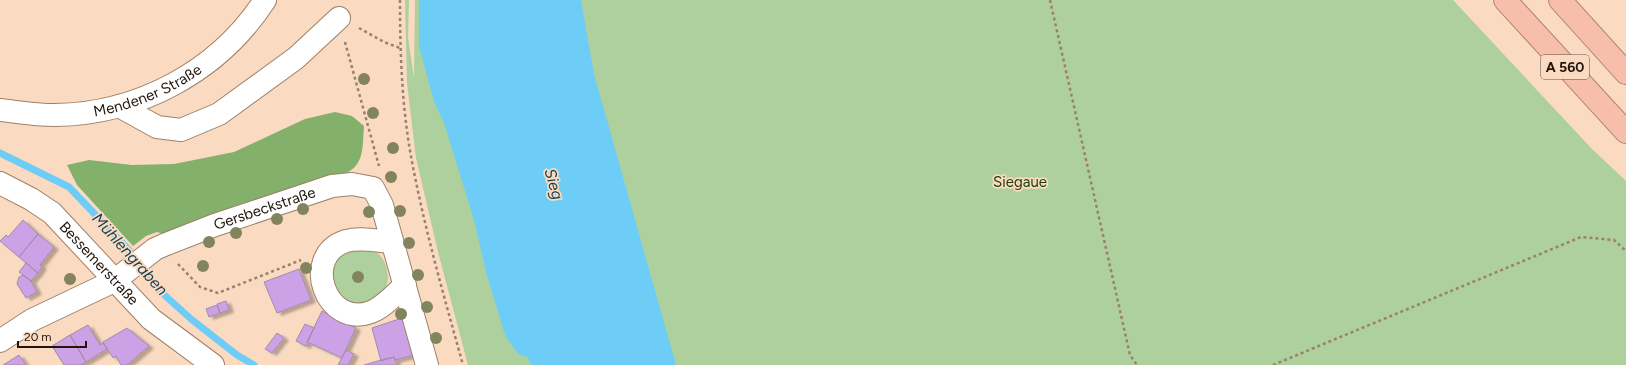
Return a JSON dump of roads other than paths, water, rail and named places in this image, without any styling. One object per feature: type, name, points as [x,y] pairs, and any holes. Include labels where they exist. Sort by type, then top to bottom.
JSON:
[{"type":"highway","name":"A 560","points":[[1505,0],[1626,132]]},
{"type":"highway","name":"A 560","points":[[1560,0],[1626,73]]},
{"type":"street","name":"Mendener Straße","points":[[0,110],[55,114],[87,112],[119,106],[148,97],[192,74],[224,48],[254,16],[264,0]]},
{"type":"street","points":[[119,106],[157,127],[180,130],[219,114],[296,58],[339,18]]},
{"type":"street","name":"Bessemerstraße","points":[[0,183],[31,199],[52,213],[118,278],[156,323],[213,365]]},
{"type":"street","name":"Gersbeckstraße","points":[[0,341],[32,320],[118,278],[160,247],[229,220],[332,186],[352,184],[373,188],[382,205],[392,242]]},
{"type":"street","points":[[405,285],[381,307],[371,312],[360,314],[348,312],[338,308],[330,300],[324,290],[322,268],[327,257],[334,248],[345,242],[357,239],[392,242],[405,285],[427,365]]},
{"type":"water","name":"Sieg","points":[[419,0],[581,0],[594,74],[676,365],[531,365],[527,357],[518,354],[505,335],[486,272],[474,220],[444,123],[434,102],[419,46]]},
{"type":"waterway","name":"Mühlengraben","points":[[0,153],[69,187],[128,249],[160,291],[191,319],[237,355],[254,365]]},
{"type":"park label","name":"Siegaue","points":[[1020,182]]}]
